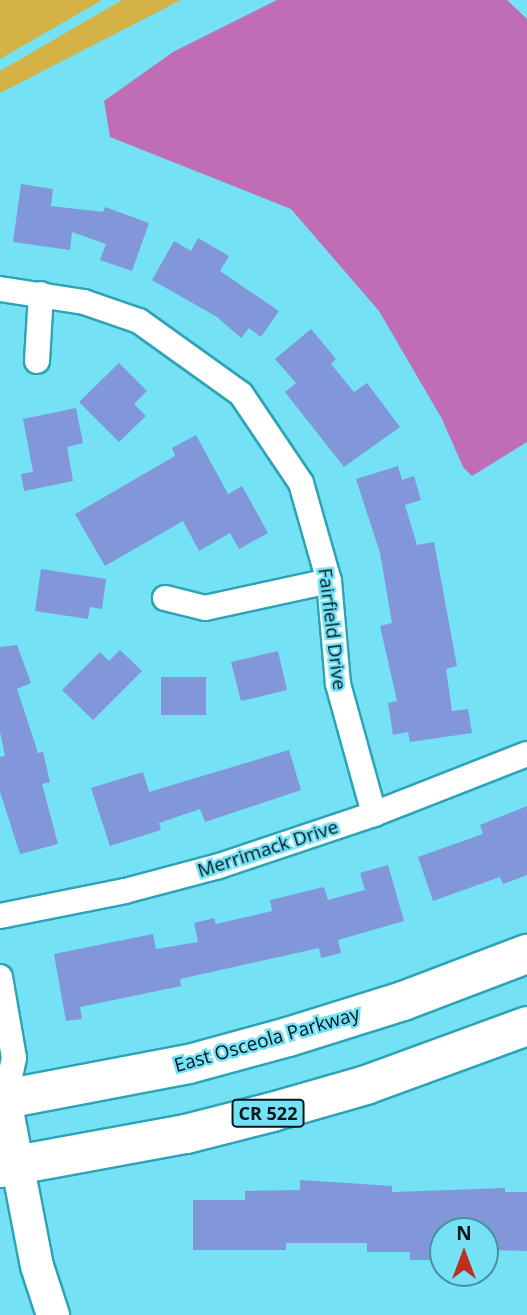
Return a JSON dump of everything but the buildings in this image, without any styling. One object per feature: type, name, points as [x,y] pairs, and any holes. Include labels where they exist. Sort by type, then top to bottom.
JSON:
[{"type":"main road","name":"East Osceola Parkway","points":[[2,1098],[189,1063],[288,1037],[403,1001],[527,954]]},
{"type":"main road","name":"CR 522","points":[[8,1167],[186,1134],[272,1112],[366,1085],[527,1026]]},
{"type":"street","name":"Fairfield Drive","points":[[0,289],[84,302],[139,321],[241,394],[301,483],[329,581],[338,684],[374,814]]},
{"type":"street","points":[[37,361],[41,294]]},
{"type":"street","points":[[165,598],[205,608],[329,581]]},
{"type":"street","name":"Merrimack Drive","points":[[0,916],[179,877],[374,814],[527,754]]},
{"type":"street","points":[[0,976],[14,1058],[2,1098],[8,1167],[53,1315]]},
{"type":"shaded area","points":[[0,0],[102,0],[0,59]]},
{"type":"shaded area","points":[[122,0],[181,0],[0,93],[0,71]]},
{"type":"shaded area","points":[[277,0],[507,0],[527,19],[527,442],[472,476],[463,467],[442,419],[379,311],[291,209],[110,137],[104,101],[173,52]]}]
